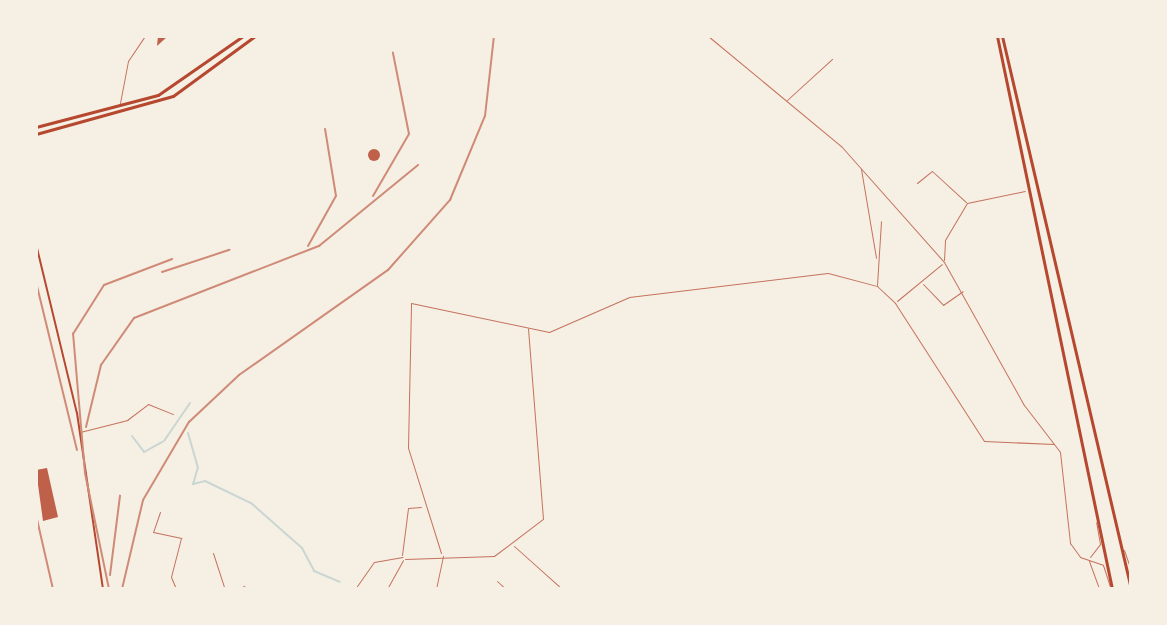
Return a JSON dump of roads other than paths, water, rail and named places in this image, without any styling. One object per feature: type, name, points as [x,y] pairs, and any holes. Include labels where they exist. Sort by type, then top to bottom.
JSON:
[{"type":"main road","points":[[36,127],[120,106],[184,82],[243,36]]},
{"type":"main road","points":[[36,134],[173,96],[255,36]]},
{"type":"main road","points":[[1000,36],[1112,589]]},
{"type":"main road","points":[[1000,36],[1093,446],[1123,549],[1131,589]]},
{"type":"main road","points":[[36,244],[80,432],[103,589]]},
{"type":"street","points":[[120,106],[128,61],[145,36]]},
{"type":"street","points":[[708,36],[787,100],[861,167],[944,262],[963,289],[1024,405],[1052,440],[1063,463],[1070,543],[1088,559],[1103,565],[1112,589]]},
{"type":"street","points":[[787,100],[832,59]]},
{"type":"street","points":[[861,167],[876,258],[877,286]]},
{"type":"street","points":[[917,183],[932,171],[967,203]]},
{"type":"street","points":[[895,303],[944,262],[945,240],[967,203],[988,196],[1030,191]]},
{"type":"street","points":[[876,258],[881,221]]},
{"type":"street","points":[[451,555],[442,546],[421,507],[408,448],[405,310],[411,303],[528,326],[565,329],[629,297],[720,281],[828,273],[877,286],[895,303],[984,441],[1054,444]]},
{"type":"street","points":[[921,282],[943,305],[963,289]]},
{"type":"street","points":[[405,559],[442,554],[484,558],[514,545],[546,513],[528,326]]},
{"type":"street","points":[[80,432],[127,420],[144,405],[173,414]]},
{"type":"street","points":[[405,559],[402,555],[408,508],[421,507]]},
{"type":"street","points":[[160,512],[153,532],[181,538],[171,577],[176,589]]},
{"type":"street","points":[[1088,559],[1100,544],[1097,518]]},
{"type":"street","points":[[514,545],[561,589]]},
{"type":"street","points":[[436,589],[442,546]]},
{"type":"street","points":[[1123,549],[1131,570]]},
{"type":"street","points":[[213,553],[225,589]]},
{"type":"street","points":[[355,589],[374,562],[402,555]]},
{"type":"street","points":[[387,589],[405,559]]},
{"type":"street","points":[[1088,559],[1099,589]]},
{"type":"street","points":[[497,581],[506,589]]},
{"type":"street","points":[[237,589],[244,586]]},
{"type":"waterway","points":[[164,441],[190,403]]},
{"type":"waterway","points":[[188,433],[198,467],[193,484],[205,481],[251,503],[302,548],[314,571],[340,582]]},
{"type":"waterway","points":[[132,436],[144,452],[162,442]]},
{"type":"railway","points":[[122,589],[143,500],[189,422],[239,375],[388,270],[450,200],[485,116],[494,36]]},
{"type":"railway","points":[[373,196],[409,134],[393,53]]},
{"type":"railway","points":[[308,246],[336,196],[325,129]]},
{"type":"railway","points":[[86,427],[101,365],[134,318],[319,246],[418,165]]},
{"type":"railway","points":[[162,272],[229,250]]},
{"type":"railway","points":[[109,589],[85,473],[73,334],[104,285],[172,259]]},
{"type":"railway","points":[[36,282],[77,450]]},
{"type":"railway","points":[[110,575],[120,496]]},
{"type":"railway","points":[[36,515],[53,589]]},
{"type":"railway","points":[[36,585],[38,589]]}]
